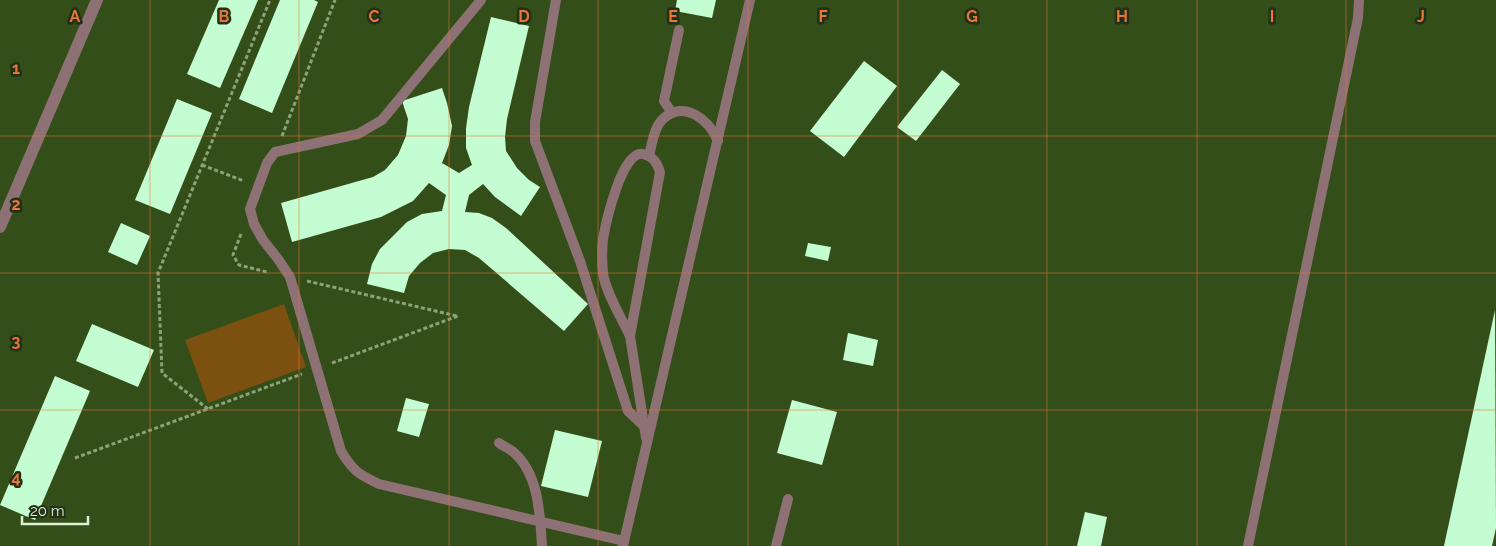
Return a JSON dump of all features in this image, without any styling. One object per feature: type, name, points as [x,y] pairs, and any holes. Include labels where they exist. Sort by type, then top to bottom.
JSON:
[{"type":"street","points":[[0,227],[97,0]]},
{"type":"lane","points":[[481,0],[382,120],[358,134],[275,152],[267,163],[250,209],[254,224],[263,240],[290,277],[341,451],[350,466],[361,476],[379,484],[540,522],[623,544],[750,0]]},
{"type":"lane","points":[[556,0],[535,122],[535,141],[580,261],[628,411],[644,426]]},
{"type":"lane","points":[[1248,546],[1358,18],[1358,0]]},
{"type":"lane","points":[[672,113],[664,101],[679,30]]},
{"type":"lane","points":[[703,119],[717,114],[726,105]]},
{"type":"lane","points":[[649,156],[656,131],[662,120],[672,113],[681,111],[692,113],[703,119],[712,129],[718,141]]},
{"type":"lane","points":[[630,336],[660,172],[657,162],[649,156],[640,154],[632,157],[626,165],[609,212],[603,240],[603,274],[611,298],[630,336],[647,444]]},
{"type":"lane","points":[[499,443],[514,452],[528,470],[537,495],[542,546]]},
{"type":"lane","points":[[776,546],[788,500]]},
{"type":"path","points":[[208,409],[162,373],[158,273],[270,0]]},
{"type":"path","points":[[275,152],[335,0]]},
{"type":"path","points":[[202,165],[258,186]]},
{"type":"path","points":[[75,458],[458,316],[239,265],[233,255],[250,209]]},
{"type":"shaded area","points":[[284,304],[306,367],[208,403],[185,340]]},
{"type":"building","points":[[219,0],[258,0],[220,88],[187,74]]},
{"type":"building","points":[[280,0],[314,0],[318,2],[272,113],[239,99]]},
{"type":"building","points":[[677,0],[716,0],[712,18],[675,11]]},
{"type":"building","points":[[491,17],[529,26],[507,119],[505,137],[506,151],[517,168],[529,180],[540,187],[521,216],[495,197],[483,184],[469,195],[465,212],[479,213],[492,218],[506,228],[588,304],[564,331],[479,258],[465,250],[449,249],[433,253],[420,263],[409,276],[404,293],[367,284],[372,264],[380,249],[407,222],[422,214],[442,211],[446,195],[429,183],[413,201],[381,217],[292,242],[281,203],[373,177],[385,170],[398,155],[406,136],[408,119],[402,101],[442,88],[452,126],[449,145],[442,163],[459,173],[472,165],[466,148],[466,128],[469,107]]},
{"type":"building","points":[[864,61],[897,86],[844,157],[810,131]]},
{"type":"building","points":[[942,70],[960,84],[916,141],[897,127]]},
{"type":"building","points":[[177,99],[212,113],[170,214],[135,200]]},
{"type":"building","points":[[121,223],[150,236],[137,265],[108,252]]},
{"type":"building","points":[[808,243],[831,247],[828,261],[805,256]]},
{"type":"building","points":[[1495,310],[1496,528],[1492,546],[1444,546]]},
{"type":"building","points":[[92,324],[154,350],[138,387],[76,361]]},
{"type":"building","points":[[848,333],[878,340],[873,366],[843,360]]},
{"type":"building","points":[[55,376],[90,391],[35,520],[0,505]]},
{"type":"building","points":[[406,398],[429,404],[419,437],[397,431]]},
{"type":"building","points":[[792,400],[837,412],[822,465],[777,453]]},
{"type":"building","points":[[555,430],[602,441],[588,497],[541,486]]},
{"type":"building","points":[[1085,512],[1107,517],[1101,546],[1077,546]]}]
